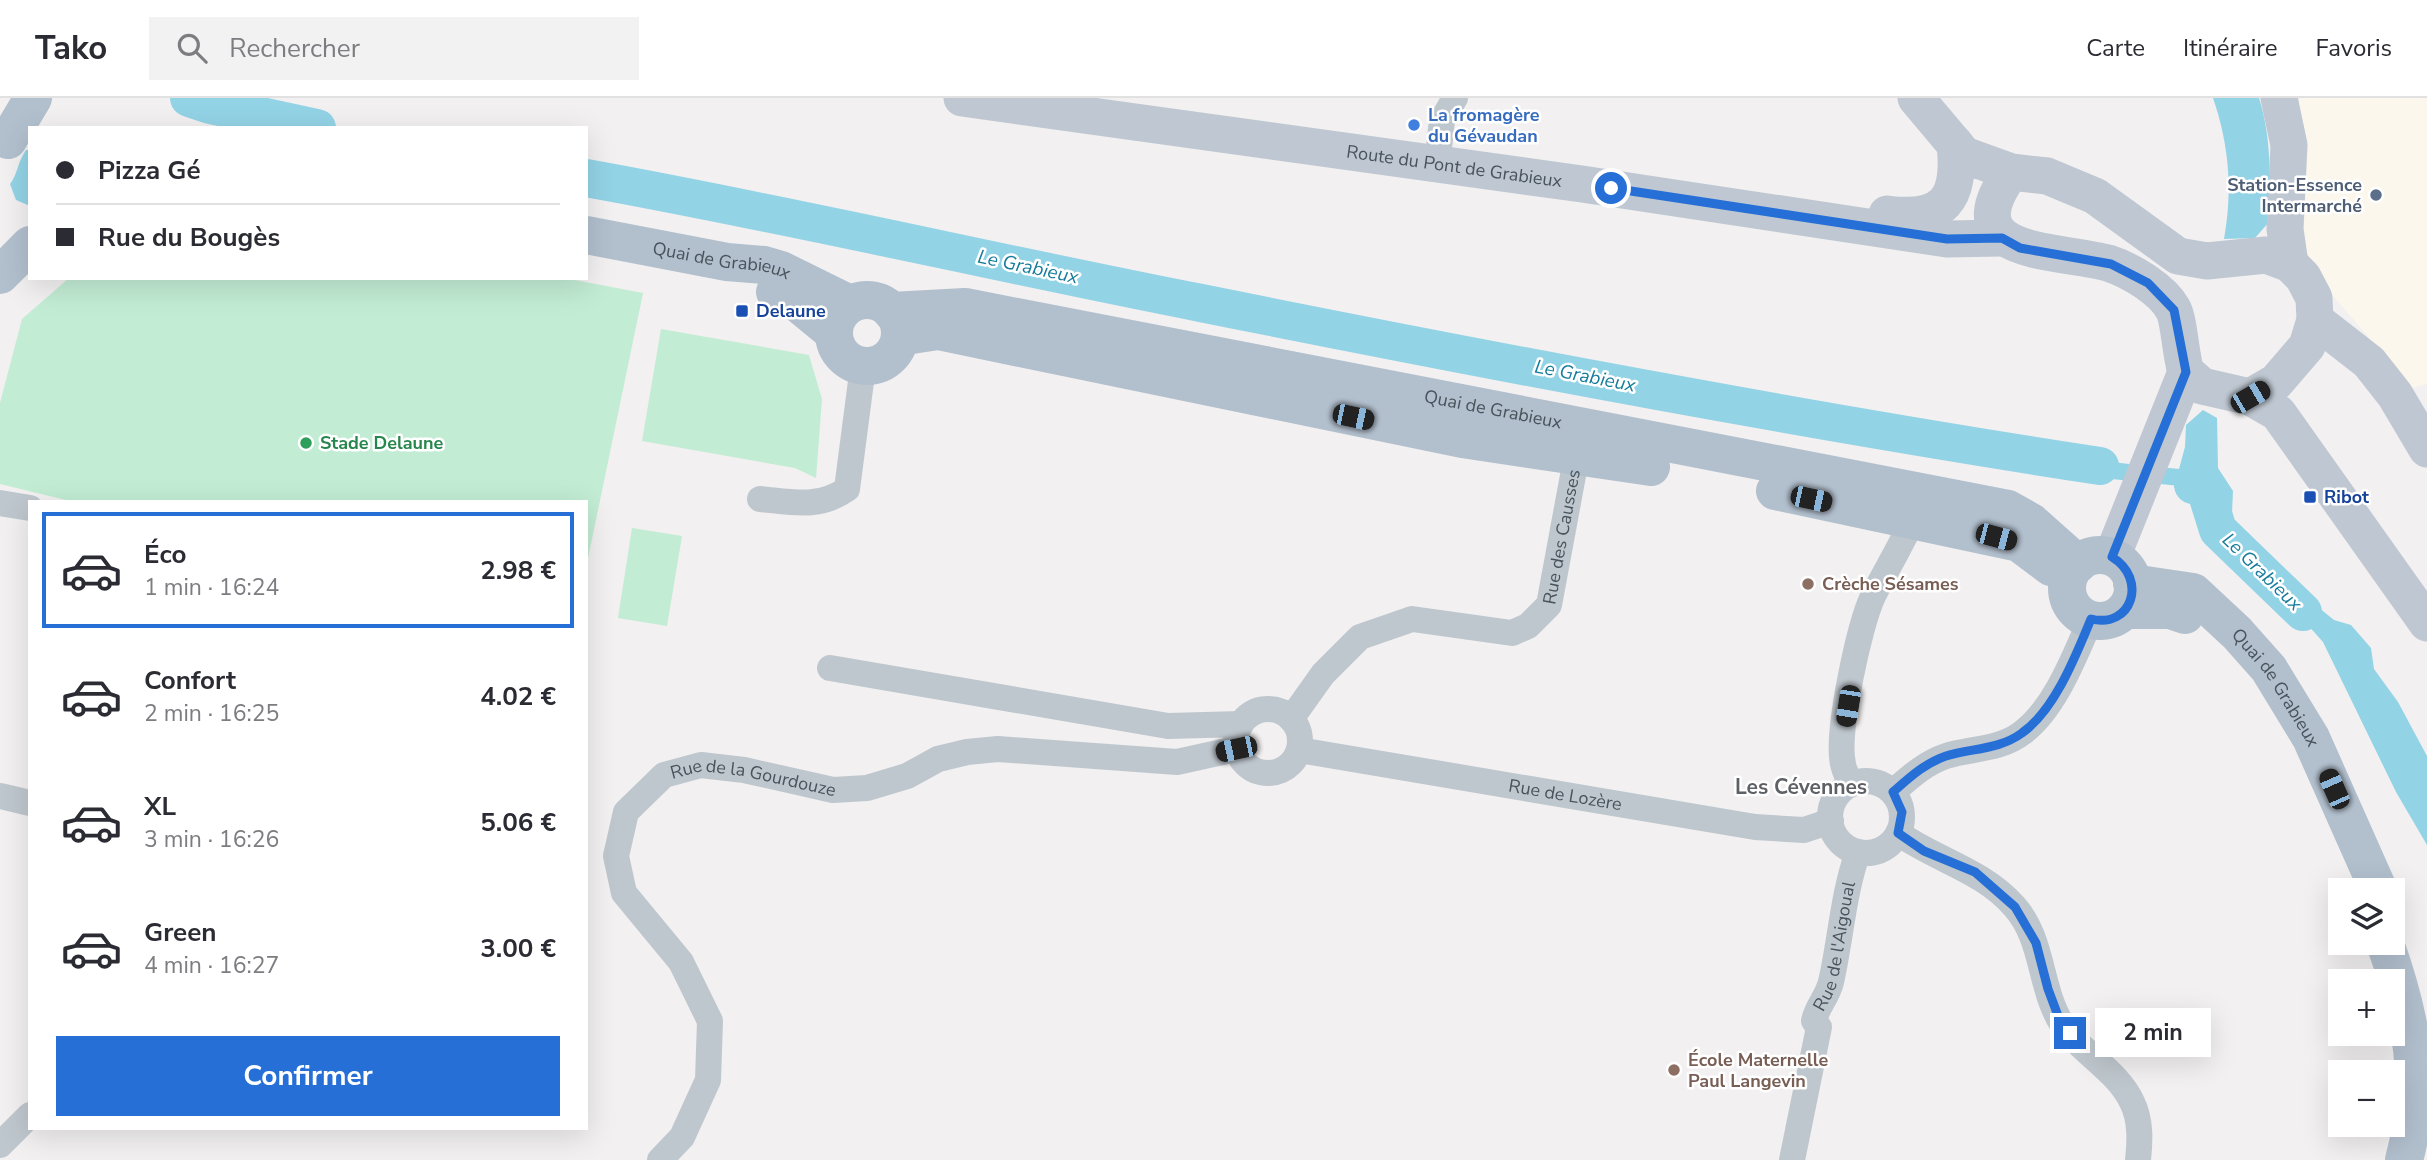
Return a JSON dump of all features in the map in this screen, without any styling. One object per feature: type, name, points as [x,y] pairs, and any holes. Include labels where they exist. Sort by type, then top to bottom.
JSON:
[{"type":"main road","points":[[35,98],[48,126]]},
{"type":"main road","points":[[13,140],[35,98]]},
{"type":"main road","name":"Route du Pont de Grabieux","points":[[962,98],[1088,107],[1437,166],[1947,239],[2048,176],[2095,196],[2178,256],[2207,261],[2280,249]]},
{"type":"main road","points":[[1916,98],[1960,149],[2000,205],[2020,248],[2111,264],[2148,283],[2174,310],[2194,379],[2171,415],[2103,580]]},
{"type":"main road","points":[[2268,397],[2311,333],[2314,298],[2303,277],[2280,249],[2289,145],[2279,98]]},
{"type":"main road","points":[[1772,212],[1814,205],[1911,217],[1931,214],[1944,206],[1951,195],[1960,149]]},
{"type":"main road","name":"Quai de Grabieux","points":[[588,235],[781,270],[842,319]]},
{"type":"main road","points":[[0,275],[28,247]]},
{"type":"main road","name":"Quai de Grabieux","points":[[588,262],[718,287],[775,292],[842,319]]},
{"type":"main road","name":"Quai de Grabieux","points":[[863,366],[846,358],[835,342],[842,319],[872,300],[896,324],[1462,439],[1577,454],[1913,519],[2019,543],[2042,558],[2103,580],[2181,613],[2200,624],[2258,687],[2294,746],[2355,878]]},
{"type":"main road","name":"Quai de Grabieux","points":[[896,324],[965,307],[2008,509],[2031,522],[2103,580],[2193,592],[2237,633],[2269,669],[2311,738],[2373,878]]},
{"type":"main road","points":[[863,366],[885,361],[893,353],[896,324]]},
{"type":"main road","points":[[2311,333],[2348,346],[2369,362],[2395,395],[2427,449]]},
{"type":"main road","points":[[2194,379],[2268,397],[2427,623]]},
{"type":"main road","points":[[2405,949],[2422,986],[2427,1005]]},
{"type":"main road","points":[[2389,955],[2403,993],[2412,1045],[2414,1101],[2404,1160]]},
{"type":"main road","points":[[2425,1160],[2427,1155]]},
{"type":"street","points":[[1437,166],[1442,120],[1455,98]]},
{"type":"street","points":[[760,499],[814,504],[832,500],[847,489],[863,366]]},
{"type":"street","name":"Rue des Causses","points":[[1291,719],[1323,674],[1360,637],[1412,619],[1502,632],[1512,632],[1528,626],[1549,605],[1577,454]]},
{"type":"street","points":[[0,503],[28,509]]},
{"type":"street","points":[[1851,784],[1842,763],[1858,641],[1873,597],[1898,554],[1913,519]]},
{"type":"street","points":[[1893,792],[1916,772],[1945,756],[1991,747],[2024,732],[2048,703],[2073,663],[2103,580]]},
{"type":"street","points":[[830,668],[1238,736]]},
{"type":"street","points":[[1262,709],[1278,710],[1291,719],[1300,739],[1298,750],[1286,767],[1266,773],[1246,765],[1238,736],[1254,712],[1262,709]]},
{"type":"street","name":"Rue de la Gourdouze","points":[[660,1160],[682,1137],[708,1080],[710,1021],[681,962],[624,892],[616,856],[626,812],[664,775],[701,765],[744,770],[833,790],[867,788],[907,776],[938,759],[967,751],[998,749],[1177,761],[1238,736]]},
{"type":"street","name":"Rue de Lozère","points":[[1298,750],[1755,827],[1804,830],[1831,821]]},
{"type":"street","points":[[1873,781],[1893,792],[1902,812],[1898,833],[1882,849],[1858,852],[1840,841],[1831,821],[1835,799],[1851,784],[1873,781]]},
{"type":"street","points":[[0,796],[28,803]]},
{"type":"street","points":[[1898,833],[1924,851],[1975,872],[2015,907],[2036,943],[2060,1021],[2079,1045],[2122,1083],[2134,1106],[2140,1133],[2138,1160]]},
{"type":"street","name":"Rue de l'Aigoual","points":[[1792,1160],[1819,1027],[1814,1021],[1816,1009],[1826,1000],[1831,982],[1849,876],[1858,852]]},
{"type":"street","points":[[0,1145],[28,1117]]},
{"type":"shaded area","points":[[2299,98],[2427,98],[2427,384],[2412,388],[2303,261]]},
{"type":"green space","name":"Stade Delaune","points":[[67,280],[575,280],[643,293],[588,558],[588,500],[66,500],[0,484],[0,403],[22,319]]},
{"type":"green space","points":[[661,329],[809,355],[822,399],[816,478],[795,468],[642,441]]},
{"type":"green space","points":[[632,528],[682,536],[667,626],[618,618]]},
{"type":"water","points":[[2213,98],[2259,98],[2268,144],[2269,222],[2255,238],[2224,239],[2228,168],[2223,133]]},
{"type":"water","points":[[28,150],[28,205],[16,200],[10,184]]},
{"type":"water","points":[[2203,410],[2217,418],[2218,468],[2233,491],[2232,513],[2221,518],[2217,528],[2204,515],[2203,503],[2197,491],[2180,486],[2102,478],[2049,458],[2050,449],[2056,446],[2120,463],[2179,469],[2185,447],[2186,425]]},
{"type":"water","points":[[2265,577],[2313,603],[2334,620],[2351,625],[2371,648],[2374,669],[2398,702],[2427,756],[2427,845],[2396,792],[2323,642]]},
{"type":"waterway","name":"Le Grabieux","points":[[189,98],[308,126]]},
{"type":"waterway","name":"Le Grabieux","points":[[588,178],[1537,369],[1874,430],[2100,466]]},
{"type":"waterway","name":"Le Grabieux","points":[[2193,485],[2205,488],[2218,530],[2303,612]]},
{"type":"place","name":"La fromagère du Gévaudan","points":[[1414,125]]},
{"type":"place","name":"Station-Essence Intermarché","points":[[2376,195]]},
{"type":"place","name":"Delaune","points":[[742,311]]},
{"type":"place","name":"Stade Delaune","points":[[306,443]]},
{"type":"place","name":"Ribot","points":[[2310,497]]},
{"type":"place","name":"Crèche Sésames","points":[[1808,584]]},
{"type":"place","name":"École Maternelle Paul Langevin","points":[[1674,1070]]},
{"type":"district","name":"Les Cévennes","points":[[1801,787]]},
{"type":"route","points":[[1611,188],[1947,239],[2002,238],[2020,248],[2111,264],[2148,283],[2174,310],[2186,372],[2112,557],[2129,572],[2133,593],[2130,602],[2125,610],[2114,618],[2100,621],[2091,619],[2073,663],[2048,703],[2024,732],[1991,747],[1945,756],[1916,772],[1893,792],[1902,812],[1898,833],[1924,851],[1975,872],[2015,907],[2036,943],[2060,1021],[2070,1033]]}]
